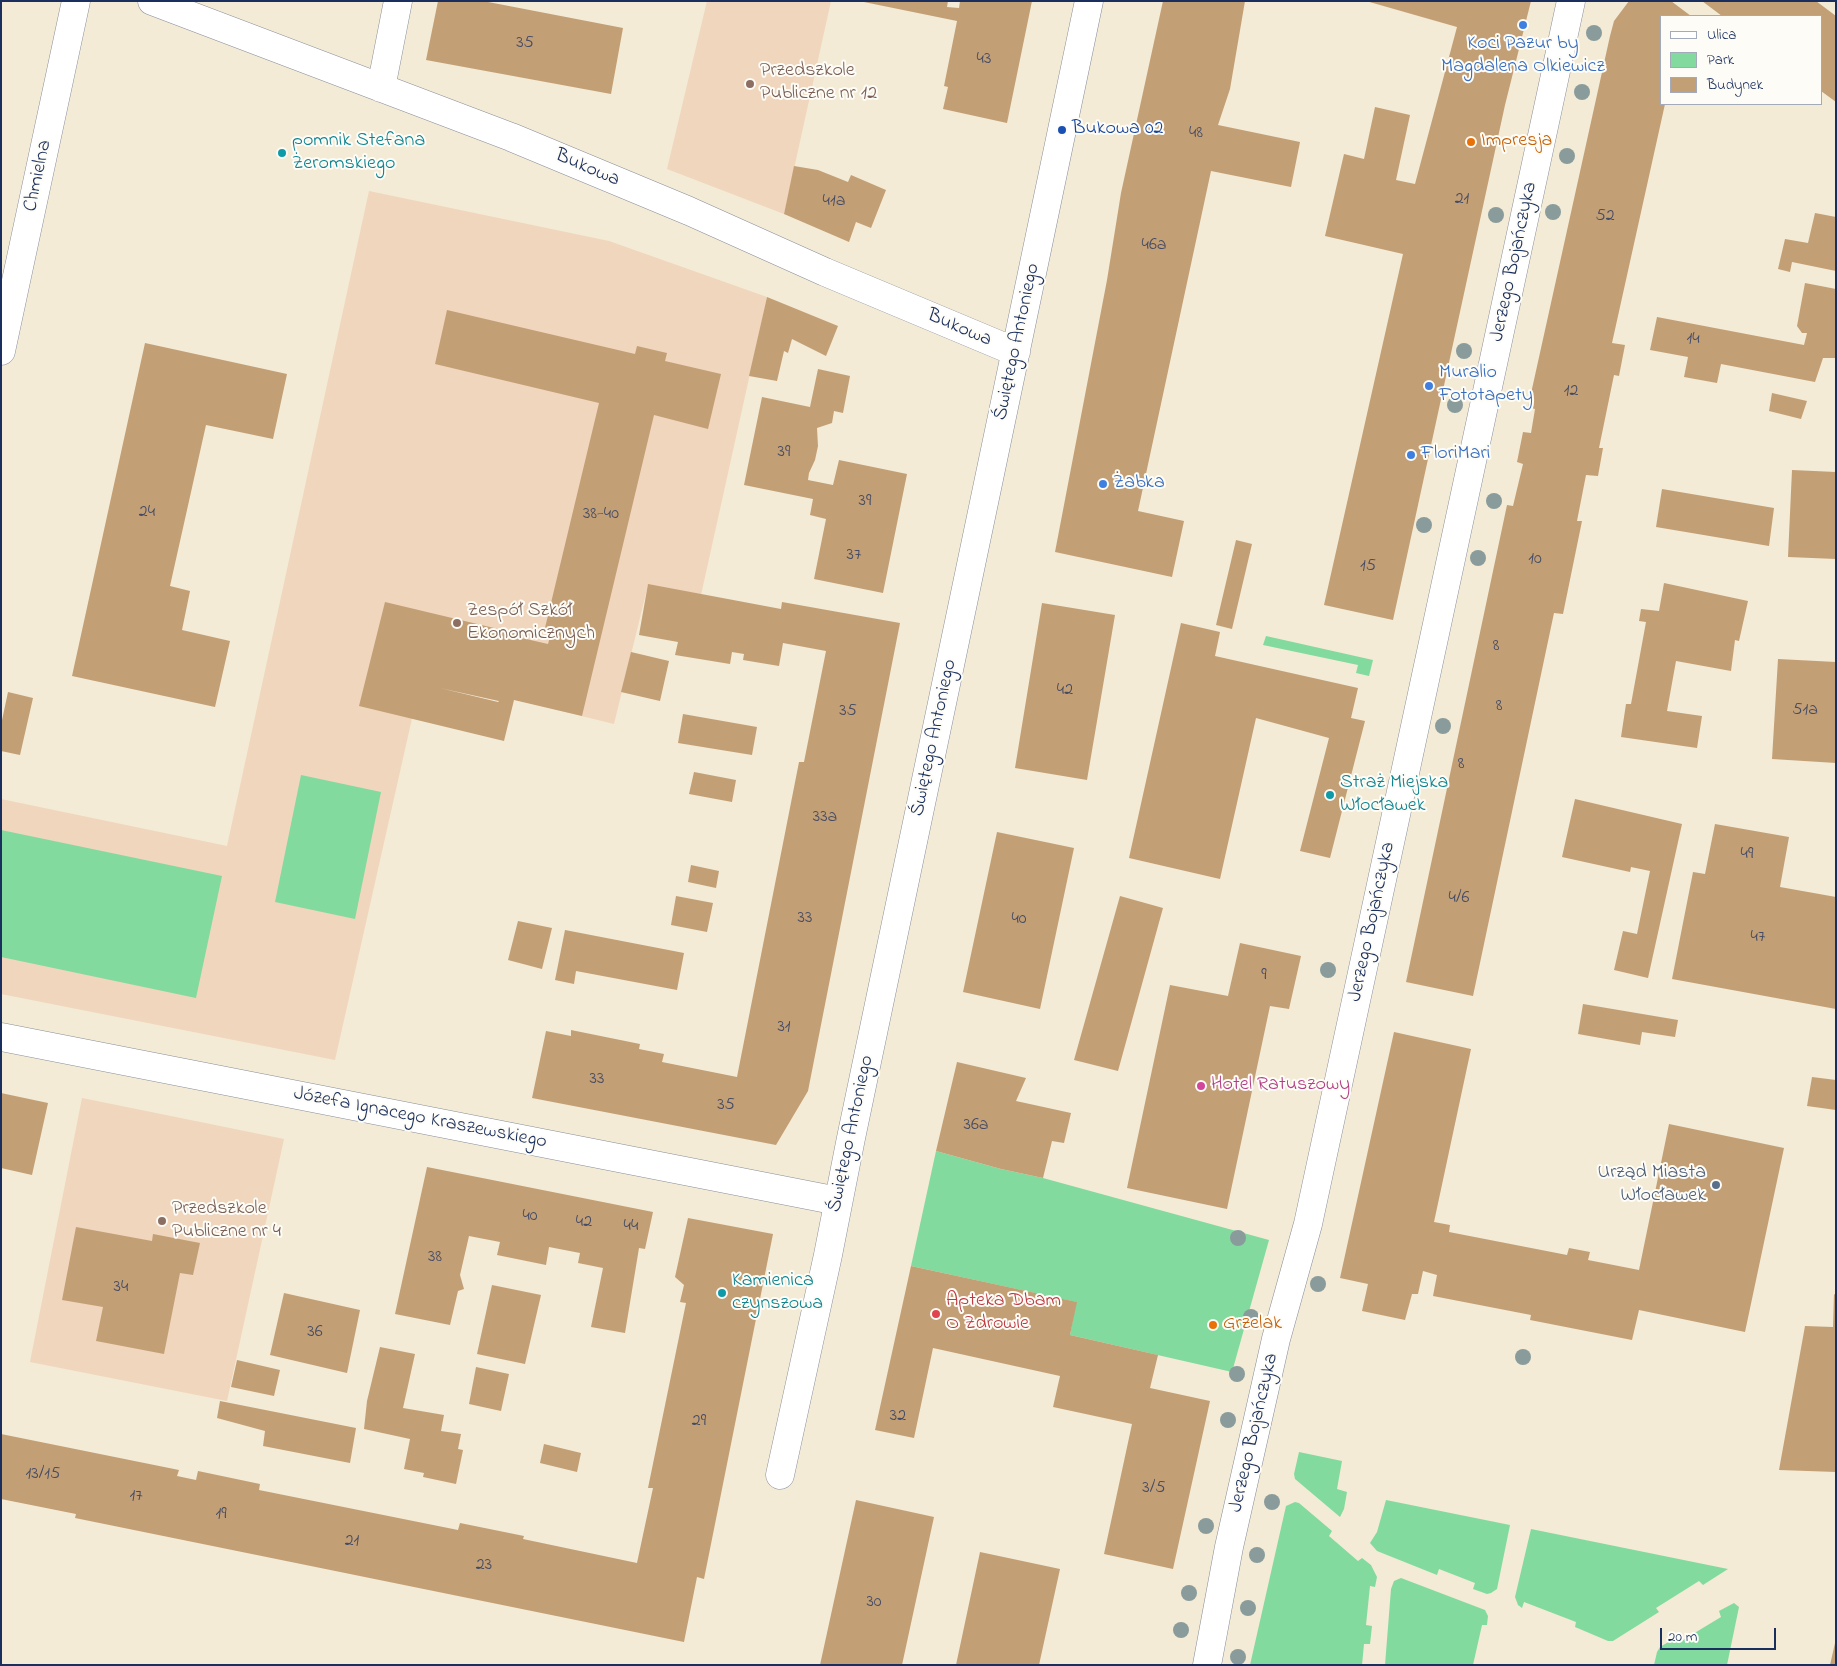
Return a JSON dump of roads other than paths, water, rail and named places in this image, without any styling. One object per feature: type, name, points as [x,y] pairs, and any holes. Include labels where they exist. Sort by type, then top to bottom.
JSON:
[{"type":"street","name":"Chmielna","points":[[1,351],[76,1]]},
{"type":"street","name":"Bukowa","points":[[152,1],[511,137],[1016,352]]},
{"type":"street","points":[[381,88],[398,1]]},
{"type":"street","name":"Świętego Antoniego","points":[[780,1475],[826,1264],[1089,1]]},
{"type":"street","name":"Jerzego Bojańczyka","points":[[1208,1665],[1229,1548],[1276,1339],[1308,1224],[1571,1]]},
{"type":"street","name":"Józefa Ignacego Kraszewskiego","points":[[1,1037],[838,1201]]},
{"type":"place","name":"Koci Pazur by Magdalena Olkiewicz","points":[[1523,25]]},
{"type":"place","name":"Przedszkole Publiczne nr 12","points":[[750,84]]},
{"type":"place","name":"Bukowa 02","points":[[1062,130]]},
{"type":"place","name":"Impresja","points":[[1471,142]]},
{"type":"place","name":"pomnik Stefana Żeromskiego","points":[[282,153]]},
{"type":"place","name":"Muralio Fototapety","points":[[1429,386]]},
{"type":"place","name":"FloriMari","points":[[1411,455]]},
{"type":"place","name":"Żabka","points":[[1103,484]]},
{"type":"place","name":"Zespół Szkół Ekonomicznych","points":[[457,623]]},
{"type":"place","name":"Straż Miejska Włocławek","points":[[1330,795]]},
{"type":"place","name":"Hotel Ratuszowy","points":[[1201,1086]]},
{"type":"place","name":"Urząd Miasta Włocławek","points":[[1716,1185]]},
{"type":"place","name":"Przedszkole Publiczne nr 4","points":[[162,1221]]},
{"type":"place","name":"Kamienica czynszowa","points":[[722,1293]]},
{"type":"place","name":"Apteka Dbam O Zdrowie","points":[[936,1314]]},
{"type":"place","name":"Grzelak","points":[[1213,1325]]}]
